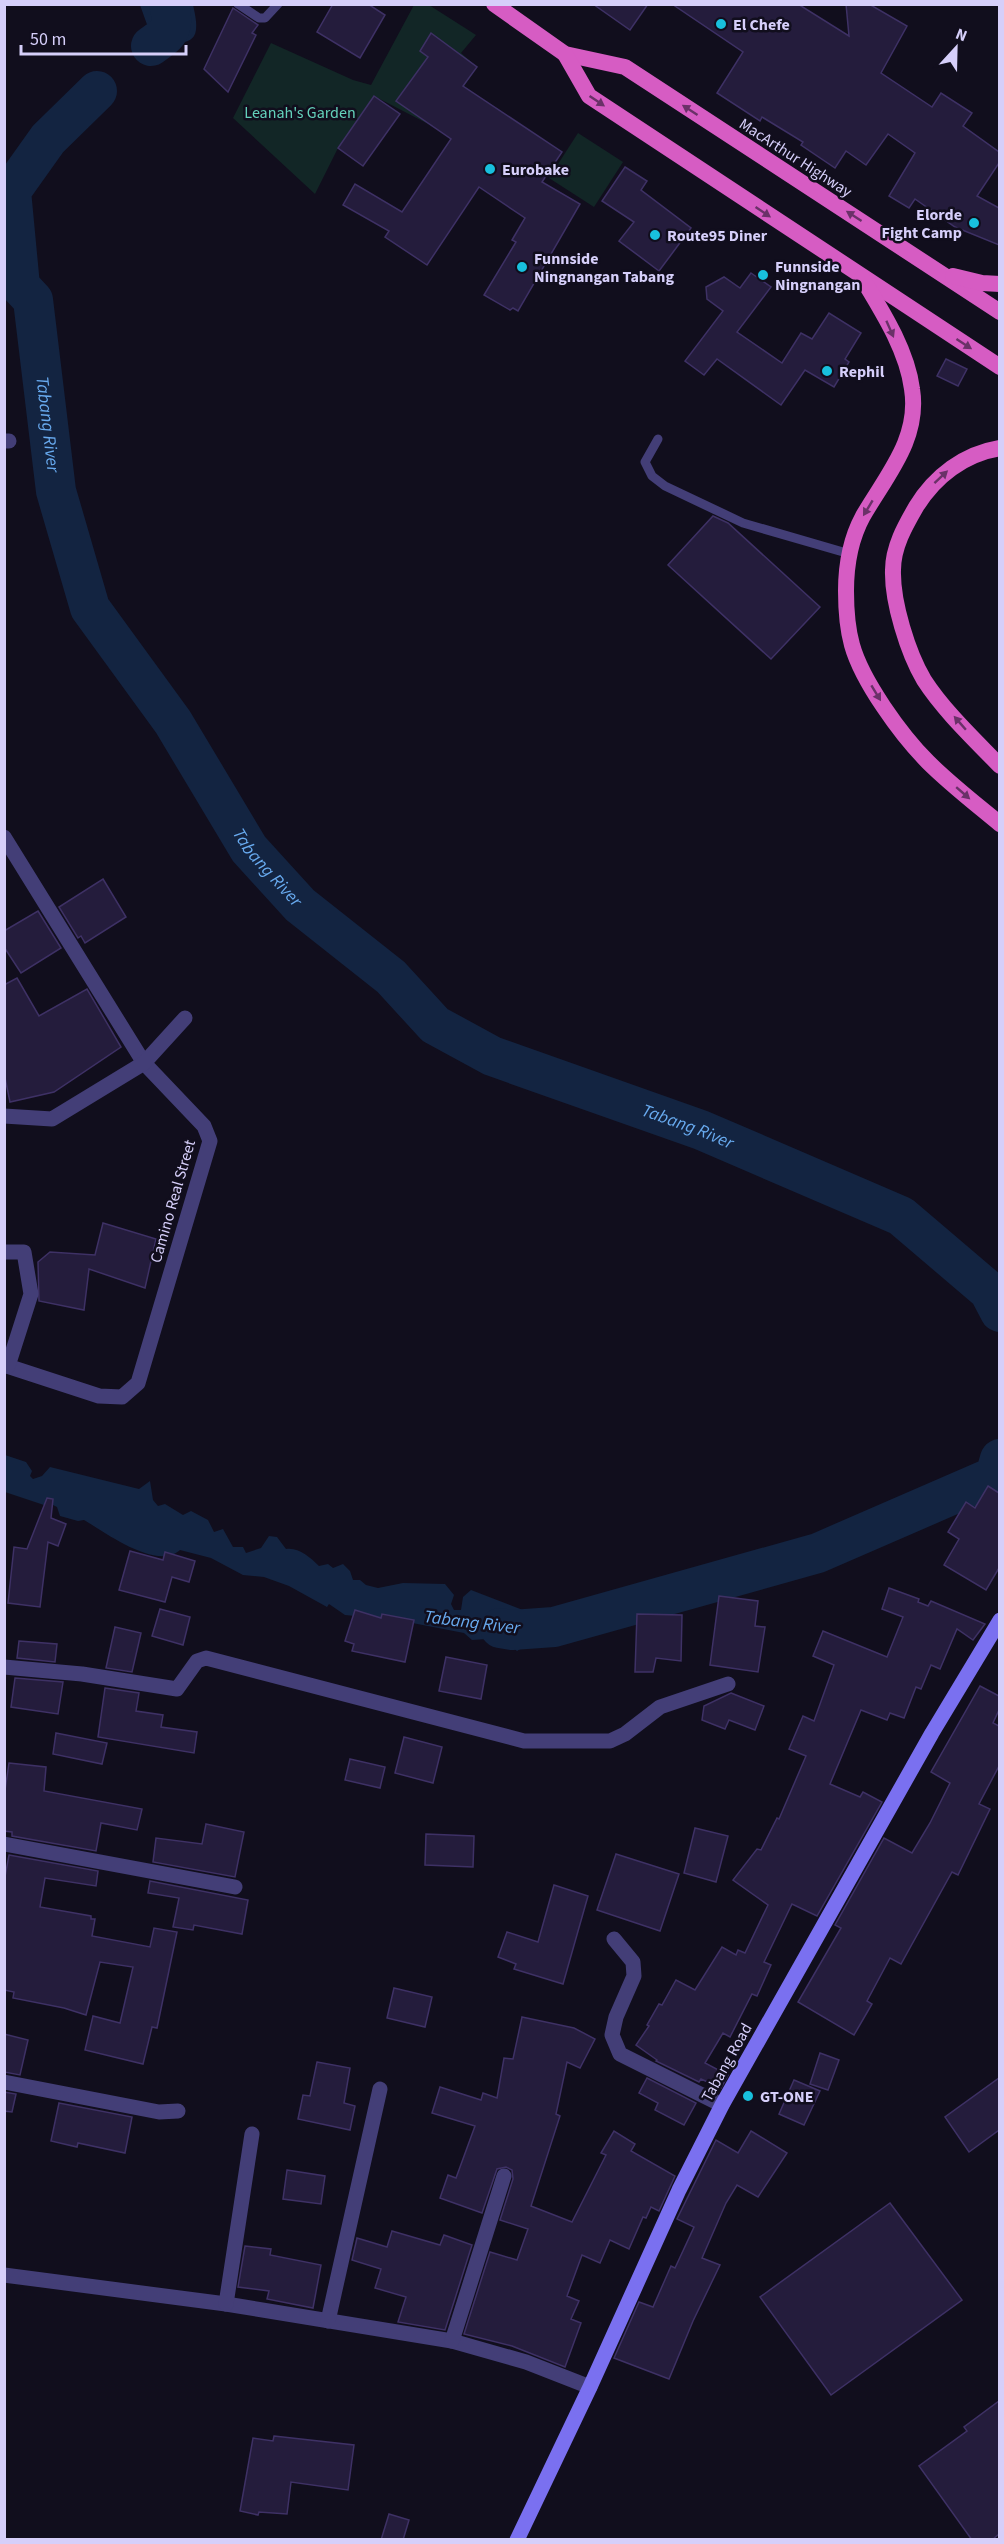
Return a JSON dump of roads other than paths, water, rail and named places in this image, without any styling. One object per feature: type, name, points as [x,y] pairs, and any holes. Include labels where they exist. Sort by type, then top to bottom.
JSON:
[{"type":"highway","name":"MacArthur Highway","points":[[494,4],[565,54],[625,68],[999,312]]},
{"type":"highway","name":"MacArthur Highway","points":[[565,54],[589,96],[999,367]]},
{"type":"highway","points":[[938,271],[982,283],[999,284]]},
{"type":"highway","points":[[862,278],[882,312],[907,367],[913,390],[912,422],[905,449],[862,519],[850,554],[846,575],[846,611],[852,645],[866,677],[886,710],[927,761],[999,824]]},
{"type":"highway","points":[[999,448],[970,456],[944,473],[923,495],[901,531],[893,570],[896,600],[914,660],[926,682],[999,766]]},
{"type":"main road","name":"Tabang Road","points":[[517,2540],[590,2387],[679,2190],[722,2105],[932,1733],[999,1620]]},
{"type":"street","name":"Camino Real Street","points":[[4,837],[144,1063],[204,1126],[210,1141],[138,1383],[122,1397],[99,1396],[6,1366]]},
{"type":"street","points":[[4,1116],[52,1119],[144,1063],[185,1018]]},
{"type":"street","points":[[4,1252],[24,1252],[31,1294],[6,1366]]},
{"type":"street","points":[[4,1667],[82,1674],[177,1689],[197,1661],[206,1658],[524,1741],[610,1741],[625,1734],[660,1707],[728,1684]]},
{"type":"street","points":[[4,1844],[235,1887]]},
{"type":"street","points":[[614,1939],[633,1962],[634,1976],[616,2017],[612,2035],[620,2054],[722,2105]]},
{"type":"street","points":[[4,2082],[159,2112],[178,2111]]},
{"type":"street","points":[[328,2321],[380,2089]]},
{"type":"street","points":[[226,2304],[252,2134]]},
{"type":"street","points":[[452,2341],[504,2176]]},
{"type":"street","points":[[4,2275],[226,2304],[452,2341],[526,2362],[590,2387]]},
{"type":"lane","points":[[238,4],[259,18],[266,18],[278,4]]},
{"type":"lane","points":[[657,439],[645,462],[652,476],[665,486],[743,523],[850,554]]},
{"type":"water","points":[[140,5],[193,5],[196,18],[195,35],[191,40],[185,42],[154,44]]},
{"type":"water","points":[[80,87],[97,91],[96,106],[68,139],[57,142],[55,151],[41,164],[42,168],[34,175],[38,182],[25,189],[29,205],[25,213],[32,227],[35,303],[18,282],[17,250],[10,244],[9,238],[16,229],[11,220],[12,186],[21,171],[28,170],[32,165],[32,158],[46,146],[45,140],[50,136],[44,120],[62,98]]},
{"type":"water","points":[[5,1455],[26,1462],[32,1471],[30,1476],[33,1479],[42,1476],[50,1467],[139,1489],[150,1481],[153,1500],[158,1506],[165,1504],[183,1515],[191,1511],[208,1520],[214,1532],[223,1529],[233,1547],[243,1547],[246,1553],[261,1548],[269,1536],[277,1537],[286,1549],[299,1551],[319,1566],[328,1564],[333,1568],[343,1564],[350,1571],[353,1580],[360,1580],[366,1585],[378,1588],[403,1583],[445,1584],[454,1595],[451,1604],[454,1610],[461,1610],[463,1597],[471,1590],[533,1614],[554,1627],[517,1651],[502,1638],[472,1640],[464,1633],[397,1620],[345,1615],[329,1604],[327,1607],[289,1586],[264,1577],[243,1575],[211,1558],[180,1550],[170,1555],[158,1556],[145,1553],[118,1541],[84,1520],[78,1521],[60,1516],[57,1507],[51,1504],[47,1506],[5,1492]]},
{"type":"waterway","name":"Tabang River","points":[[151,46],[169,29],[171,24],[169,4]]},
{"type":"waterway","name":"Tabang River","points":[[97,91],[48,139],[11,191],[20,286],[33,300],[56,491],[90,608],[173,722],[249,849],[300,905],[391,977],[435,1025],[492,1056],[701,1130],[901,1216],[989,1291],[1000,1312]]},
{"type":"waterway","name":"Tabang River","points":[[500,1628],[512,1630],[554,1627],[818,1553],[995,1476],[1000,1459]]},
{"type":"place","name":"El Chefe","points":[[721,24]]},
{"type":"place","name":"Eurobake","points":[[490,169]]},
{"type":"place","name":"Elorde Fight Camp","points":[[974,223]]},
{"type":"place","name":"Route95 Diner","points":[[655,235]]},
{"type":"place","name":"Funnside Ningnangan Tabang","points":[[522,267]]},
{"type":"place","name":"Funnside Ningnangan","points":[[763,275]]},
{"type":"place","name":"Rephil","points":[[827,371]]},
{"type":"place","name":"GT-ONE","points":[[748,2096]]},
{"type":"park label","name":"Leanah's Garden","points":[[300,112]]}]
